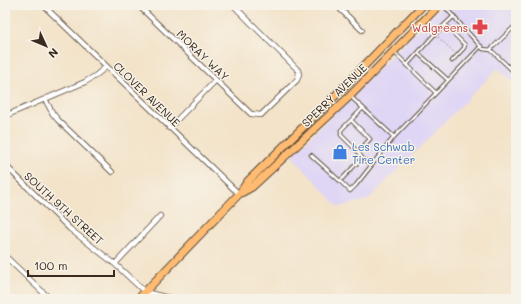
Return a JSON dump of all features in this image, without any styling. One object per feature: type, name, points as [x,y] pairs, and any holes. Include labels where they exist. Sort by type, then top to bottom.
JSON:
[{"type":"main road","name":"SPERRY AVENUE","points":[[138,299],[239,194],[248,182],[423,5]]},
{"type":"main road","name":"SPERRY AVENUE","points":[[239,194],[252,187],[350,96],[439,5]]},
{"type":"street","name":"CLOVER AVENUE","points":[[43,5],[239,194]]},
{"type":"street","name":"MORAY WAY","points":[[138,5],[251,114],[257,116],[264,113],[298,77],[298,70],[296,66],[233,5]]},
{"type":"street","points":[[336,5],[362,30]]},
{"type":"street","points":[[5,116],[85,82],[106,67]]},
{"type":"street","points":[[169,128],[216,80]]},
{"type":"street","points":[[45,99],[58,120],[112,172]]},
{"type":"street","name":"SOUTH 9TH STREET","points":[[5,165],[70,229],[114,264],[145,292],[173,299]]},
{"type":"street","points":[[114,264],[160,216]]},
{"type":"street","points":[[5,256],[50,299]]},
{"type":"lane","points":[[443,5],[483,49],[491,50],[516,74]]},
{"type":"lane","points":[[407,65],[434,35],[454,16]]},
{"type":"lane","points":[[445,25],[465,45],[452,61]]},
{"type":"lane","points":[[491,50],[516,25]]},
{"type":"lane","points":[[516,37],[516,43]]},
{"type":"lane","points":[[311,156],[350,191],[394,137],[481,46]]},
{"type":"lane","points":[[394,52],[436,93]]},
{"type":"lane","points":[[418,53],[448,80]]},
{"type":"lane","points":[[350,96],[394,137]]},
{"type":"lane","points":[[363,108],[341,130],[341,135],[362,158],[371,165]]},
{"type":"lane","points":[[351,120],[370,139],[358,152]]},
{"type":"lane","points":[[340,181],[362,158]]},
{"type":"path","points":[[425,28],[438,37],[455,53]]},
{"type":"shaded area","points":[[442,5],[516,5],[516,85],[498,68],[368,200],[339,207],[292,156]]},
{"type":"place","name":"Walgreens","points":[[480,27]]},
{"type":"place","name":"Les Schwab Tire Center","points":[[340,152]]}]
